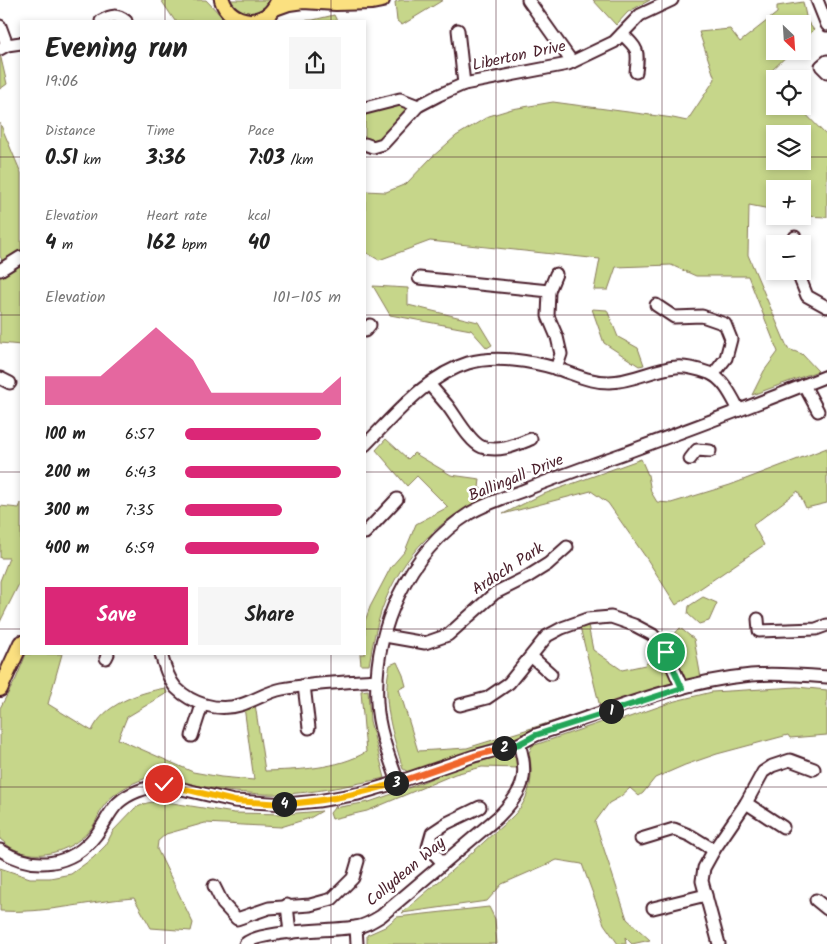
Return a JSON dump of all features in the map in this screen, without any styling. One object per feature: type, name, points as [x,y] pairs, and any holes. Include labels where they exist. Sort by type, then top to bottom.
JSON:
[{"type":"main road","points":[[257,20],[268,15],[276,4],[302,0],[372,2],[382,0]]},
{"type":"main road","points":[[221,1],[234,19]]},
{"type":"main road","points":[[0,689],[20,645]]},
{"type":"street","points":[[528,0],[572,62]]},
{"type":"street","name":"Liberton Drive","points":[[366,144],[372,147],[383,144],[418,106],[464,84],[532,72],[572,62],[614,42],[640,15],[672,0]]},
{"type":"street","points":[[817,0],[827,25]]},
{"type":"street","points":[[103,20],[109,16],[119,16],[125,20]]},
{"type":"street","points":[[0,26],[4,47],[20,43]]},
{"type":"street","points":[[458,30],[464,84]]},
{"type":"street","points":[[622,34],[634,46],[638,54],[636,72]]},
{"type":"street","points":[[827,61],[821,66],[827,72]]},
{"type":"street","points":[[366,108],[400,99],[418,106]]},
{"type":"street","points":[[0,270],[20,258]]},
{"type":"street","points":[[556,274],[549,291],[548,316],[557,337],[561,354],[556,369]]},
{"type":"street","points":[[419,278],[549,291]]},
{"type":"street","points":[[801,280],[807,296],[827,307]]},
{"type":"street","points":[[656,305],[674,317],[702,316],[725,324],[731,339],[726,358],[713,375]]},
{"type":"street","points":[[366,443],[429,384],[448,372],[469,363],[494,359],[526,362],[556,369],[591,382],[612,382],[677,366],[718,378],[739,410]]},
{"type":"street","name":"Ballingall Drive","points":[[398,782],[382,731],[377,703],[378,662],[390,615],[400,590],[416,564],[436,541],[472,512],[503,498],[690,430],[827,376]]},
{"type":"street","points":[[429,384],[447,405],[468,435],[481,447],[496,449],[510,447],[531,439]]},
{"type":"street","points":[[804,385],[818,411]]},
{"type":"street","points":[[690,430],[693,454],[710,451]]},
{"type":"street","points":[[366,532],[397,499]]},
{"type":"street","name":"Ardoch Park","points":[[385,636],[425,643],[448,635],[495,593],[548,564],[567,547]]},
{"type":"street","points":[[460,705],[487,698],[509,683],[532,657],[547,636],[586,618],[611,617],[634,625],[653,635],[666,652],[682,688]]},
{"type":"street","points":[[758,619],[759,636],[827,625]]},
{"type":"street","points":[[160,655],[166,672],[176,688],[202,705],[220,708],[238,706],[280,689],[377,680]]},
{"type":"street","points":[[532,657],[551,674]]},
{"type":"street","points":[[0,850],[17,860],[34,863],[49,863],[71,856],[89,843],[97,834],[112,809],[119,802],[130,794],[153,786],[164,784],[234,801],[286,804],[318,801],[358,794],[398,782],[474,756],[519,744],[536,735],[682,688],[752,675],[827,677]]},
{"type":"street","points":[[304,686],[309,728]]},
{"type":"street","points":[[192,736],[202,705]]},
{"type":"street","name":"Collydean Way","points":[[245,944],[258,938],[290,933],[356,927],[370,923],[381,916],[512,802],[525,775],[524,759],[519,744]]},
{"type":"street","points":[[719,944],[702,881],[704,868],[763,772],[772,766],[790,760],[814,768]]},
{"type":"street","points":[[746,802],[783,827]]},
{"type":"street","points":[[443,864],[428,847],[432,833],[447,823],[480,808]]},
{"type":"street","points":[[641,839],[674,829],[691,836],[714,850]]},
{"type":"street","points":[[214,886],[223,904],[237,919],[269,908],[310,904],[332,899],[353,878],[358,860]]},
{"type":"street","points":[[653,908],[706,895]]},
{"type":"street","points":[[816,900],[827,910]]},
{"type":"street","points":[[287,905],[290,933]]},
{"type":"street","points":[[356,927],[357,944]]},
{"type":"green space","points":[[161,0],[206,0],[225,20],[174,20]]},
{"type":"green space","points":[[229,0],[271,0],[261,12],[250,15],[238,11]]},
{"type":"green space","points":[[401,0],[443,0],[402,25],[397,21],[395,2]]},
{"type":"green space","points":[[593,0],[650,0],[628,12],[616,25]]},
{"type":"green space","points":[[803,2],[806,15],[774,15],[777,13],[777,6]]},
{"type":"green space","points":[[334,15],[336,20],[313,20]]},
{"type":"green space","points":[[766,22],[766,60],[783,60],[772,70],[766,70],[766,115],[807,115],[827,136],[827,217],[811,216],[811,180],[766,180],[766,208],[749,205],[748,255],[788,349],[802,354],[818,371],[752,395],[764,371],[778,352],[748,276],[696,276],[671,265],[616,267],[608,290],[594,290],[600,259],[430,241],[379,260],[366,253],[366,191],[386,192],[406,184],[456,136],[489,116],[512,109],[553,102],[687,121],[715,79],[699,32],[730,29],[740,42]]},
{"type":"green space","points":[[0,54],[7,84],[0,89]]},
{"type":"green space","points":[[400,99],[418,106],[383,144],[366,144],[366,108]]},
{"type":"green space","points":[[0,123],[20,171],[20,258],[5,267],[0,256]]},
{"type":"green space","points":[[20,265],[20,345],[0,343],[0,276]]},
{"type":"green space","points":[[373,286],[408,288],[408,305],[478,322],[492,345],[487,348],[471,330],[390,315]]},
{"type":"green space","points":[[592,309],[607,310],[618,337],[638,348],[644,365],[639,366],[604,343]]},
{"type":"green space","points":[[386,439],[408,459],[414,453],[451,475],[480,479],[479,488],[494,494],[457,513],[441,525],[412,554],[390,589],[382,609],[369,665],[361,665],[360,655],[366,655],[366,618],[391,567],[405,551],[416,524],[448,507],[417,476],[407,486],[376,450]]},
{"type":"green space","points":[[827,448],[827,503],[806,508],[798,491],[753,525],[764,545],[676,605],[608,503],[591,491],[503,514],[541,495],[641,459],[648,475],[651,492],[657,502],[671,503],[730,485]]},
{"type":"green space","points":[[0,506],[19,508],[20,506],[20,582],[0,622],[0,581],[9,558],[0,558]]},
{"type":"green space","points":[[703,597],[717,603],[709,621],[699,624],[688,614],[689,606]]},
{"type":"green space","points":[[588,625],[593,650],[622,670],[645,665],[680,628],[694,639],[701,678],[410,773],[403,769],[389,717],[387,691],[390,665],[397,662],[403,675],[406,686],[399,689],[418,751],[467,748],[600,707],[580,627]]},
{"type":"green space","points":[[26,655],[62,655],[48,704],[92,731],[105,714],[123,701],[165,688],[167,693],[127,717],[118,739],[193,772],[254,780],[244,707],[255,704],[265,771],[317,768],[343,762],[366,752],[361,691],[368,690],[370,721],[385,778],[317,791],[266,794],[222,791],[168,778],[146,778],[120,790],[110,799],[104,805],[93,826],[77,842],[56,852],[34,854],[23,852],[10,847],[0,839],[0,708],[16,679]]},
{"type":"green space","points":[[797,687],[827,690],[827,735],[790,738],[788,735],[717,754],[685,765],[655,778],[639,796],[630,788],[620,797],[609,803],[595,822],[627,919],[650,940],[632,944],[625,937],[626,944],[618,944],[604,924],[582,864],[557,860],[502,884],[487,901],[402,913],[472,853],[519,809],[530,786],[531,766],[529,753],[532,746],[620,716],[621,720],[675,701],[712,692]]},
{"type":"green space","points":[[508,753],[519,758],[519,768],[482,767],[455,774],[367,811],[332,819],[330,813],[334,808],[369,802],[447,772]]},
{"type":"green space","points":[[160,801],[234,813],[285,814],[322,811],[310,818],[281,827],[205,823],[166,834],[158,841],[157,849],[193,923],[191,931],[151,928],[134,898],[34,911],[0,911],[0,868],[30,878],[50,878],[71,874],[93,858],[106,845],[113,831],[135,808],[147,803]]},
{"type":"green space","points":[[489,907],[495,919],[497,944],[367,944],[367,935],[385,927],[397,917]]},
{"type":"route","points":[[164,784],[234,801],[261,804],[318,801],[358,794],[474,756],[519,744],[536,735],[682,688],[666,652]]}]
